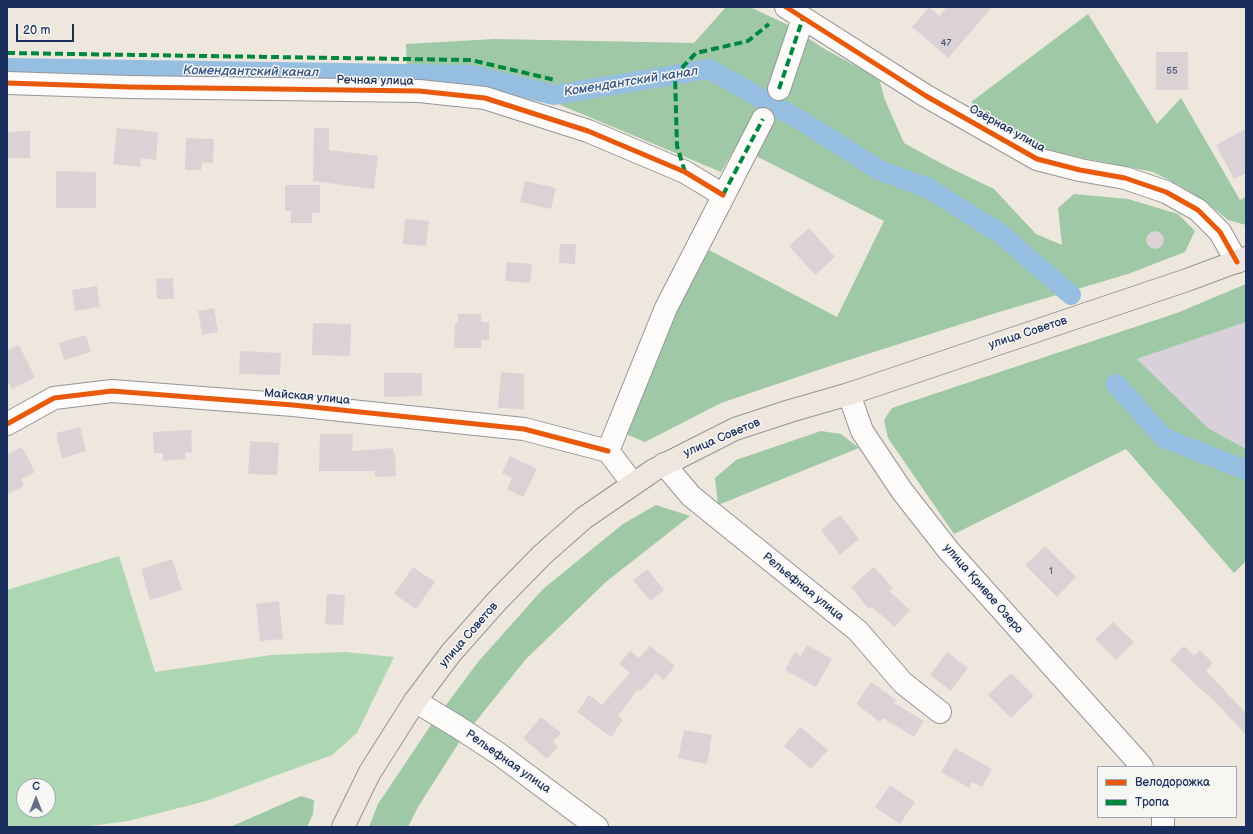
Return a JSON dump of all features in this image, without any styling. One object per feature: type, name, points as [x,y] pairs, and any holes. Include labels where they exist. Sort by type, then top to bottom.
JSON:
[{"type":"main road","name":"улица Советов","points":[[344,827],[370,772],[415,702],[451,653],[497,601],[542,556],[584,518],[664,464],[735,430],[790,411],[849,394],[1242,260]]},
{"type":"street","points":[[779,90],[794,13]]},
{"type":"street","name":"Озёрная улица","points":[[794,13],[926,96],[1037,159],[1080,170],[1125,178],[1166,192],[1198,210],[1220,232],[1242,260]]},
{"type":"street","name":"Речная улица","points":[[7,83],[129,87],[419,91],[485,98],[588,131],[685,172],[723,195]]},
{"type":"street","points":[[633,484],[608,451],[666,308],[763,119]]},
{"type":"street","name":"Майская улица","points":[[7,424],[54,398],[112,391],[293,405],[524,429],[608,451]]},
{"type":"street","name":"улица Кривое Озеро","points":[[849,394],[862,431],[902,491],[949,551],[1141,766]]},
{"type":"street","name":"Рельефная улица","points":[[664,464],[691,496],[858,631],[903,683],[940,712]]},
{"type":"street","name":"Рельефная улица","points":[[415,702],[458,727],[499,754],[597,827]]},
{"type":"shaded area","points":[[1246,322],[1246,449],[1208,428],[1137,359]]},
{"type":"green space","points":[[726,7],[750,7],[786,24],[823,48],[879,79],[885,100],[904,143],[946,166],[994,189],[1036,234],[1062,245],[1058,208],[1074,194],[1128,199],[1178,214],[1195,231],[1185,252],[1128,274],[999,312],[830,366],[721,403],[645,442],[626,434],[675,312],[709,250],[837,317],[884,221],[736,146],[721,172],[474,69],[407,70],[406,44],[495,39],[694,43]]},
{"type":"green space","points":[[1088,14],[1157,124],[1181,98],[1240,200],[1246,197],[1246,225],[1228,220],[1204,200],[1153,172],[1038,147],[971,102]]},
{"type":"green space","points":[[1246,284],[1246,322],[1137,359],[1208,428],[1246,449],[1246,561],[1234,573],[1126,449],[954,534],[888,438],[884,420],[892,408],[1177,313]]},
{"type":"green space","points":[[821,431],[841,434],[859,448],[718,505],[715,478],[736,460]]},
{"type":"green space","points":[[656,505],[690,516],[607,581],[526,659],[460,741],[418,807],[408,827],[369,827],[378,804],[429,728],[478,662],[543,589],[623,524]]},
{"type":"green space","points":[[119,556],[155,672],[271,655],[345,652],[394,657],[357,733],[332,755],[206,801],[128,821],[83,827],[7,827],[7,590]]},
{"type":"green space","points":[[301,796],[314,800],[313,814],[307,827],[230,827]]},
{"type":"building","points":[[929,7],[939,16],[947,7],[992,7],[948,58],[912,27]]},
{"type":"building","points":[[1156,52],[1188,52],[1188,90],[1156,90]]},
{"type":"building","points":[[117,128],[158,132],[156,160],[141,158],[140,167],[113,164]]},
{"type":"building","points":[[314,128],[329,128],[329,150],[378,156],[374,189],[313,181]]},
{"type":"building","points":[[1246,129],[1246,173],[1234,179],[1216,145]]},
{"type":"building","points":[[30,131],[30,158],[8,158],[7,132]]},
{"type":"building","points":[[186,138],[214,139],[213,163],[202,162],[201,170],[185,170]]},
{"type":"building","points":[[56,171],[96,172],[96,208],[56,208]]},
{"type":"building","points":[[525,181],[556,188],[551,209],[520,202]]},
{"type":"building","points":[[285,185],[320,185],[320,213],[312,213],[312,223],[291,223],[291,211],[285,211]]},
{"type":"building","points":[[405,219],[429,221],[426,246],[403,244]]},
{"type":"building","points":[[809,228],[835,257],[815,275],[789,246]]},
{"type":"building","points":[[1151,231],[1159,231],[1164,236],[1162,247],[1159,249],[1151,249],[1146,244],[1146,236]]},
{"type":"building","points":[[560,244],[576,244],[575,264],[559,263]]},
{"type":"building","points":[[507,262],[532,264],[530,283],[505,281]]},
{"type":"building","points":[[173,278],[174,299],[157,299],[156,279]]},
{"type":"building","points":[[97,286],[100,307],[75,311],[72,290]]},
{"type":"building","points":[[214,308],[218,332],[202,335],[198,311]]},
{"type":"building","points":[[458,314],[481,314],[481,322],[489,322],[489,340],[481,340],[481,348],[454,348],[455,323],[458,323]]},
{"type":"building","points":[[313,323],[351,324],[350,356],[312,355]]},
{"type":"building","points":[[86,335],[91,352],[64,360],[59,343]]},
{"type":"building","points":[[19,345],[35,377],[12,389],[7,380],[7,351]]},
{"type":"building","points":[[240,351],[281,353],[280,375],[239,374]]},
{"type":"building","points":[[501,372],[524,374],[524,409],[498,408]]},
{"type":"building","points":[[384,373],[422,373],[422,396],[384,397]]},
{"type":"building","points":[[80,427],[86,451],[62,458],[56,433]]},
{"type":"building","points":[[191,430],[192,452],[185,453],[185,459],[163,461],[163,453],[154,453],[153,432]]},
{"type":"building","points":[[320,434],[353,434],[352,451],[393,448],[393,453],[395,453],[396,476],[375,477],[375,471],[319,471]]},
{"type":"building","points":[[250,441],[279,443],[277,475],[248,474]]},
{"type":"building","points":[[22,447],[35,472],[21,479],[24,486],[7,494],[7,451],[8,454]]},
{"type":"building","points":[[510,456],[537,469],[523,497],[507,489],[512,478],[502,473]]},
{"type":"building","points":[[840,515],[859,539],[840,555],[821,530]]},
{"type":"building","points":[[1045,546],[1076,577],[1057,597],[1025,565]]},
{"type":"building","points":[[172,559],[182,590],[150,600],[141,569]]},
{"type":"building","points":[[413,567],[435,582],[416,609],[394,594]]},
{"type":"building","points":[[874,567],[893,588],[889,591],[910,610],[895,627],[872,607],[869,609],[851,587]]},
{"type":"building","points":[[647,569],[664,590],[650,601],[633,580]]},
{"type":"building","points":[[327,594],[345,595],[343,625],[325,624]]},
{"type":"building","points":[[279,601],[283,639],[260,641],[256,604]]},
{"type":"building","points":[[1113,622],[1134,642],[1116,660],[1095,639]]},
{"type":"building","points":[[807,645],[832,659],[816,687],[785,670],[795,652],[801,656]]},
{"type":"building","points":[[650,646],[675,666],[664,680],[656,673],[641,691],[638,689],[618,716],[623,720],[611,737],[577,712],[589,695],[602,705],[630,673],[619,664],[630,651],[639,658]]},
{"type":"building","points":[[1184,646],[1194,656],[1200,650],[1213,663],[1206,671],[1246,713],[1246,735],[1208,694],[1207,695],[1170,660]]},
{"type":"building","points":[[947,652],[968,668],[951,691],[930,675]]},
{"type":"building","points":[[1011,673],[1034,696],[1011,718],[988,695]]},
{"type":"building","points":[[871,682],[896,700],[894,703],[924,721],[914,737],[883,718],[880,722],[856,704]]},
{"type":"building","points":[[541,717],[561,733],[553,742],[558,747],[547,759],[523,738]]},
{"type":"building","points":[[800,727],[828,750],[811,769],[784,746]]},
{"type":"building","points":[[684,730],[712,735],[707,764],[678,758]]},
{"type":"building","points":[[955,748],[992,769],[982,787],[972,782],[969,788],[941,772]]},
{"type":"building","points":[[890,785],[915,802],[900,824],[875,807]]},
{"type":"waterway","name":"Комендантский канал","points":[[7,68],[472,75],[554,95],[709,69],[802,121],[879,170],[928,188],[1001,234],[1071,295]]},
{"type":"waterway","name":"Комендантский канал","points":[[1116,384],[1164,438],[1246,470]]},
{"type":"marked path","points":[[779,89],[803,18]]},
{"type":"marked path","points":[[685,172],[677,146],[675,75],[696,53],[748,41],[769,24]]},
{"type":"marked path","points":[[7,53],[471,60],[555,80]]},
{"type":"marked path","points":[[723,195],[763,119]]},
{"type":"cycle path","points":[[786,7],[926,96],[1037,159],[1080,170],[1125,178],[1166,192],[1198,210],[1220,232],[1237,262]]},
{"type":"cycle path","points":[[7,83],[129,87],[419,91],[485,98],[588,131],[685,172],[723,195]]},
{"type":"cycle path","points":[[7,424],[54,398],[112,391],[293,405],[524,429],[608,451]]}]
